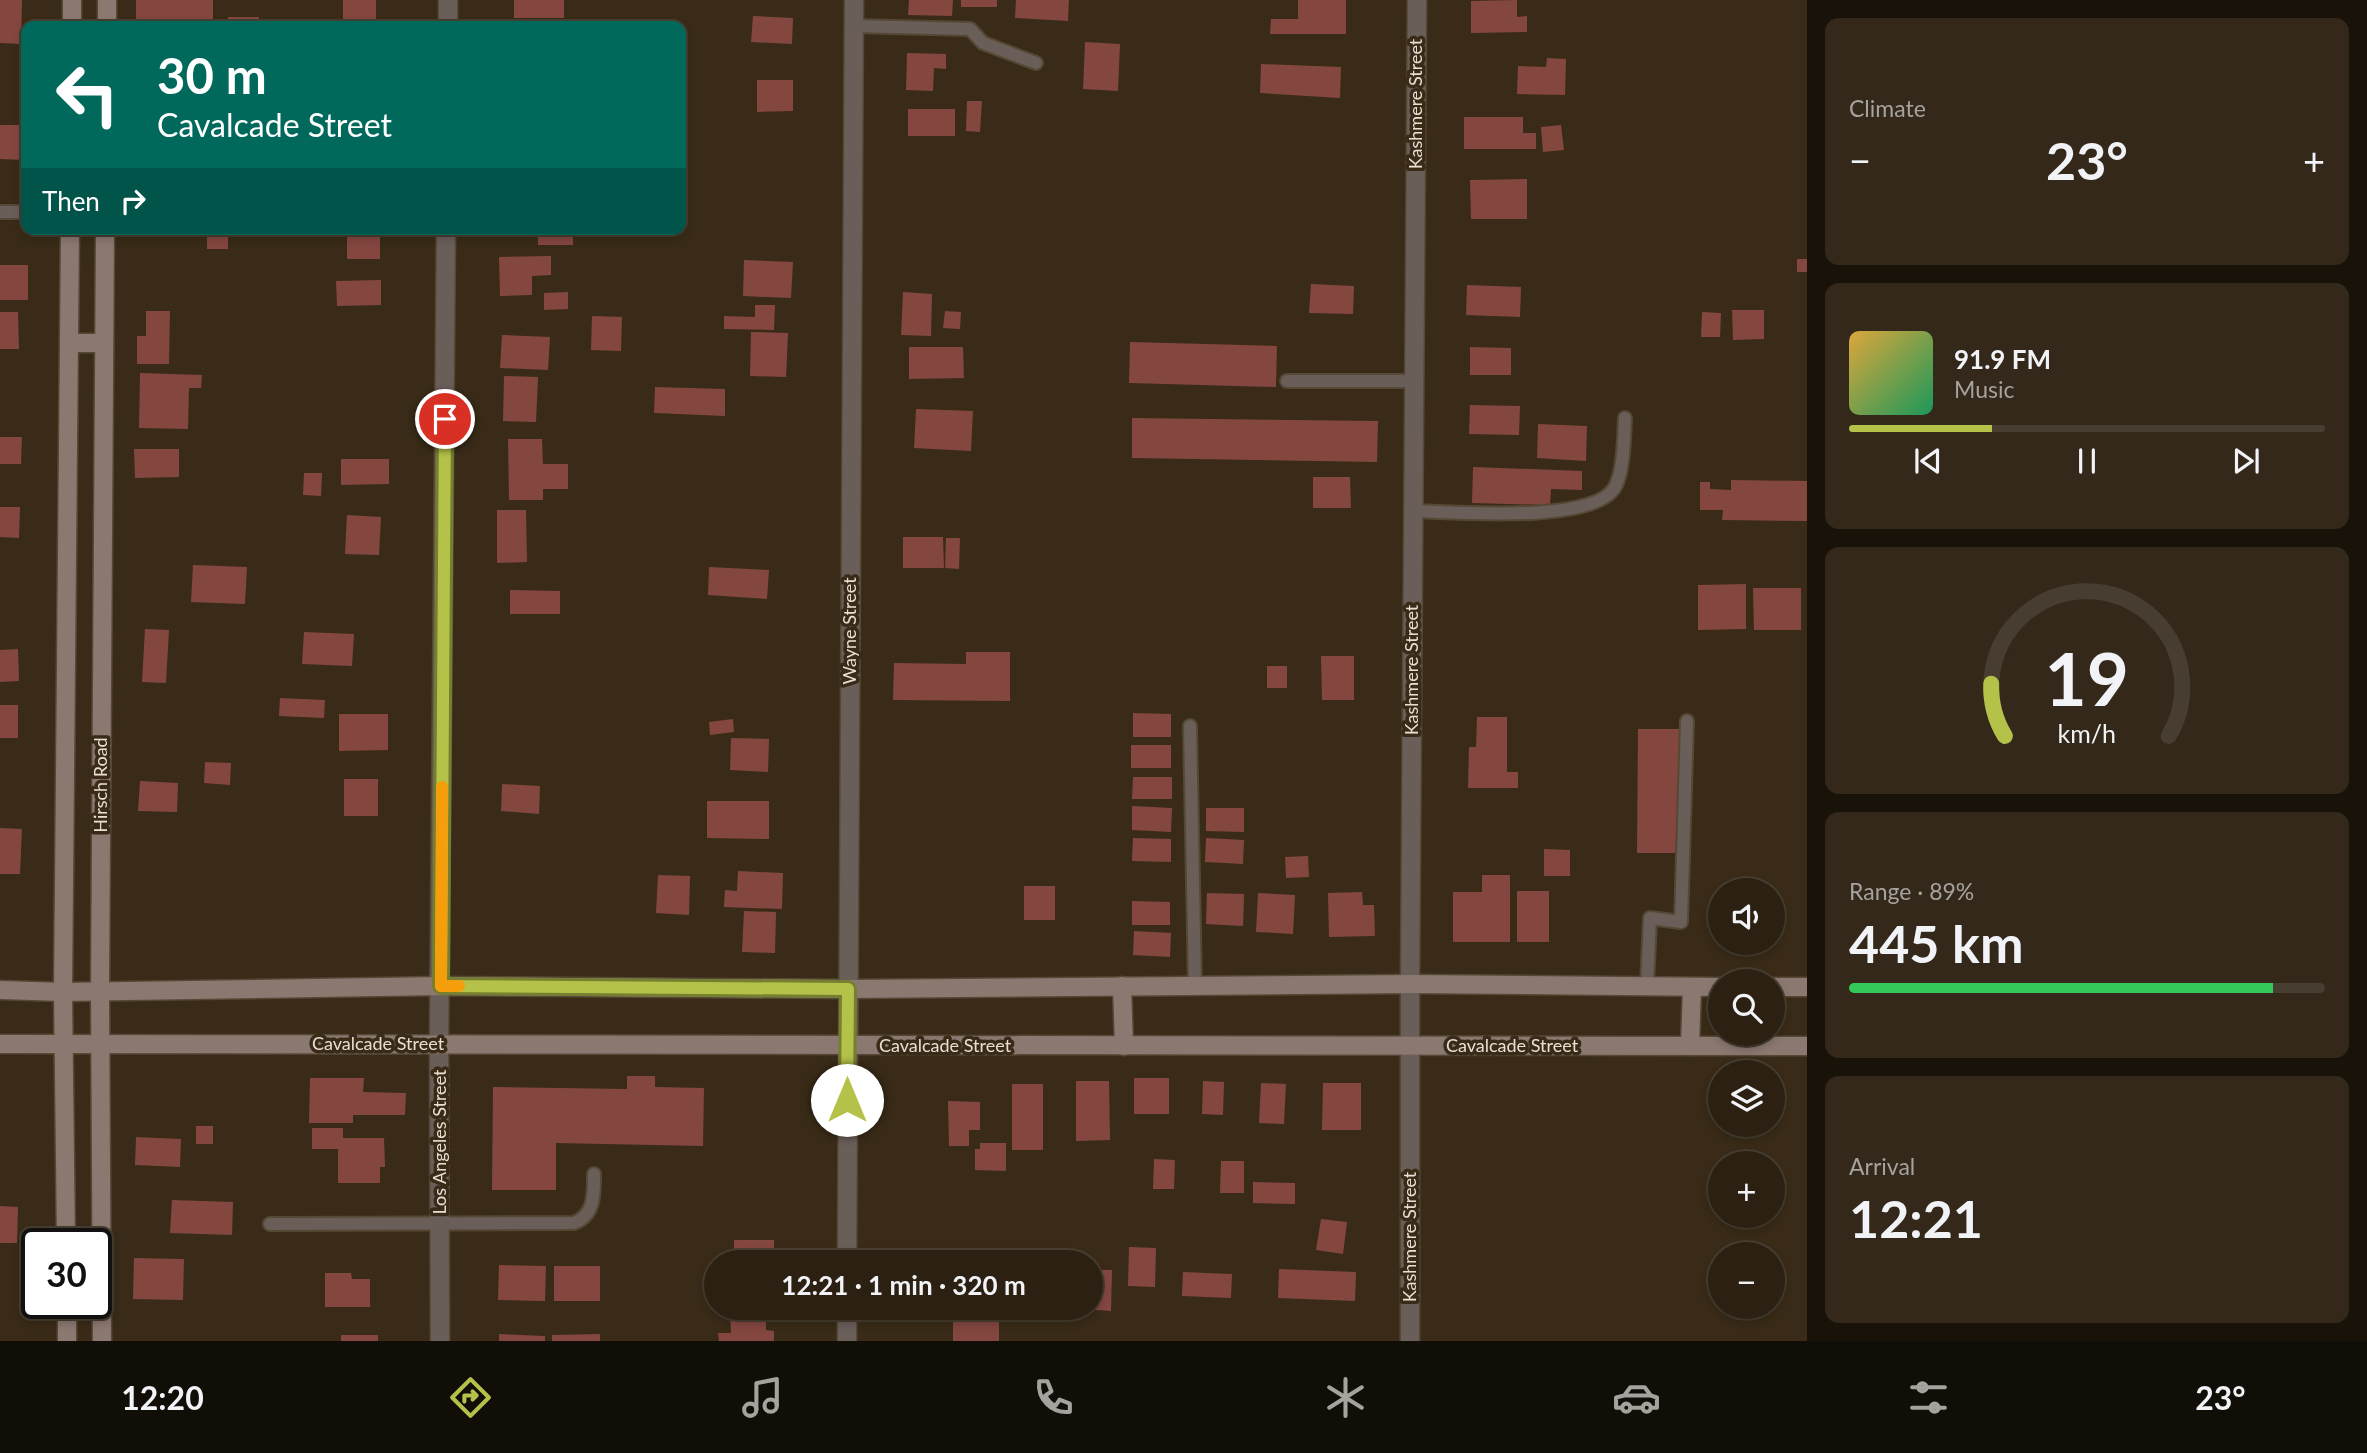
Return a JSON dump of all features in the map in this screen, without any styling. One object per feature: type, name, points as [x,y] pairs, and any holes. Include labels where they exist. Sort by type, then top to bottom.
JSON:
[{"type":"main road","points":[[72,0],[72,21]]},
{"type":"main road","points":[[107,0],[107,21]]},
{"type":"main road","name":"Hirsch Road","points":[[66,1228],[63,992],[70,235]]},
{"type":"main road","name":"Hirsch Road","points":[[102,1341],[100,991],[105,235]]},
{"type":"main road","points":[[69,343],[104,344]]},
{"type":"main road","points":[[0,990],[63,992],[441,986],[848,989],[1410,984],[1708,987]]},
{"type":"main road","points":[[1122,986],[1124,1046]]},
{"type":"main road","points":[[1690,1046],[1692,986]]},
{"type":"main road","points":[[1785,987],[1807,988]]},
{"type":"main road","name":"Cavalcade Street","points":[[0,1044],[1807,1046]]},
{"type":"main road","points":[[67,1319],[67,1341]]},
{"type":"street","points":[[447,21],[448,0]]},
{"type":"street","name":"Wayne Street","points":[[847,1250],[854,0]]},
{"type":"street","name":"Kashmere Street","points":[[1410,1341],[1417,0]]},
{"type":"street","name":"Los Angeles Street","points":[[440,1341],[439,1043],[446,235]]},
{"type":"street","points":[[847,1320],[847,1341]]},
{"type":"lane","points":[[854,26],[970,29],[983,43],[1036,63]]},
{"type":"lane","points":[[0,212],[21,212]]},
{"type":"lane","points":[[1287,381],[1414,381]]},
{"type":"lane","points":[[1413,511],[1553,512],[1592,504],[1605,498],[1615,488],[1624,442],[1625,418]]},
{"type":"lane","points":[[1647,986],[1650,918],[1681,922],[1686,721]]},
{"type":"lane","points":[[1191,726],[1195,986]]},
{"type":"lane","points":[[271,1224],[574,1223],[583,1220],[589,1212],[594,1195],[594,1174]]},
{"type":"building","points":[[0,0],[22,0],[21,44],[0,43]]},
{"type":"building","points":[[136,0],[213,0],[213,21],[136,21]]},
{"type":"building","points":[[343,0],[376,0],[376,21],[343,21]]},
{"type":"building","points":[[514,0],[564,0],[564,18],[514,18]]},
{"type":"building","points":[[909,0],[953,0],[952,16],[908,15]]},
{"type":"building","points":[[961,0],[997,0],[997,7],[961,7]]},
{"type":"building","points":[[1016,0],[1069,0],[1068,21],[1015,18]]},
{"type":"building","points":[[1298,0],[1346,0],[1346,34],[1270,34],[1271,19],[1298,19]]},
{"type":"building","points":[[1517,0],[1517,17],[1527,16],[1527,32],[1471,33],[1471,1]]},
{"type":"building","points":[[753,16],[793,18],[792,44],[751,42]]},
{"type":"building","points":[[228,17],[259,17],[259,21],[228,21]]},
{"type":"building","points":[[1085,42],[1120,44],[1118,91],[1083,89]]},
{"type":"building","points":[[907,53],[946,54],[946,69],[934,68],[933,91],[906,90]]},
{"type":"building","points":[[1547,58],[1566,59],[1565,95],[1517,94],[1518,66],[1546,67]]},
{"type":"building","points":[[1261,64],[1341,67],[1340,98],[1260,93]]},
{"type":"building","points":[[757,80],[793,80],[793,111],[757,112]]},
{"type":"building","points":[[967,101],[982,101],[980,132],[966,131]]},
{"type":"building","points":[[908,109],[955,109],[955,136],[908,136]]},
{"type":"building","points":[[1464,117],[1523,117],[1523,133],[1536,133],[1536,149],[1464,149]]},
{"type":"building","points":[[0,125],[21,125],[21,160],[0,159]]},
{"type":"building","points":[[1561,125],[1564,150],[1543,152],[1541,127]]},
{"type":"building","points":[[1527,179],[1527,219],[1471,219],[1470,180]]},
{"type":"building","points":[[207,235],[228,235],[228,249],[207,249]]},
{"type":"building","points":[[347,235],[380,235],[380,259],[347,259]]},
{"type":"building","points":[[538,235],[573,235],[573,245],[538,245]]},
{"type":"building","points":[[551,256],[551,275],[532,276],[532,295],[500,296],[499,257]]},
{"type":"building","points":[[1797,259],[1807,259],[1807,272],[1797,272]]},
{"type":"building","points":[[744,260],[793,262],[791,298],[743,296]]},
{"type":"building","points":[[0,265],[28,265],[28,300],[0,300]]},
{"type":"building","points":[[381,280],[381,305],[337,306],[336,281]]},
{"type":"building","points":[[1311,284],[1354,286],[1353,314],[1309,313]]},
{"type":"building","points":[[1467,285],[1521,287],[1520,317],[1466,315]]},
{"type":"building","points":[[568,292],[568,309],[544,310],[544,293]]},
{"type":"building","points":[[903,292],[932,294],[931,336],[901,335]]},
{"type":"building","points":[[755,305],[775,305],[774,330],[724,329],[724,316],[755,317]]},
{"type":"building","points":[[1732,310],[1764,310],[1764,339],[1733,340]]},
{"type":"building","points":[[146,311],[170,311],[169,364],[137,364],[137,336],[146,336]]},
{"type":"building","points":[[945,311],[961,312],[960,329],[943,328]]},
{"type":"building","points":[[0,312],[18,312],[19,349],[0,349]]},
{"type":"building","points":[[1702,312],[1721,313],[1720,337],[1701,337]]},
{"type":"building","points":[[592,316],[622,317],[621,351],[591,350]]},
{"type":"building","points":[[751,332],[788,333],[786,377],[750,376]]},
{"type":"building","points":[[502,335],[550,337],[548,370],[500,368]]},
{"type":"building","points":[[1130,342],[1277,346],[1276,387],[1129,383]]},
{"type":"building","points":[[909,347],[963,347],[964,378],[909,379]]},
{"type":"building","points":[[1470,347],[1511,348],[1511,375],[1470,375]]},
{"type":"building","points":[[140,373],[202,375],[201,388],[189,388],[188,429],[139,428]]},
{"type":"building","points":[[504,376],[538,377],[536,422],[503,421]]},
{"type":"building","points":[[655,387],[725,389],[725,416],[654,413]]},
{"type":"building","points":[[1470,405],[1520,406],[1519,435],[1469,434]]},
{"type":"building","points":[[916,409],[973,411],[971,451],[914,448]]},
{"type":"building","points":[[1132,418],[1378,421],[1377,462],[1132,458]]},
{"type":"building","points":[[1538,424],[1587,426],[1586,461],[1537,458]]},
{"type":"building","points":[[0,437],[22,437],[21,464],[0,464]]},
{"type":"building","points":[[508,439],[542,439],[543,464],[568,464],[568,489],[543,489],[543,500],[509,500]]},
{"type":"building","points":[[134,449],[179,449],[179,477],[135,478]]},
{"type":"building","points":[[341,459],[389,459],[389,484],[341,485]]},
{"type":"building","points":[[1473,467],[1582,471],[1582,490],[1551,489],[1550,505],[1472,503]]},
{"type":"building","points":[[304,473],[322,473],[321,496],[303,495]]},
{"type":"building","points":[[1313,477],[1350,477],[1351,508],[1313,508]]},
{"type":"building","points":[[1731,480],[1807,481],[1807,521],[1722,520],[1723,510],[1700,510],[1700,482],[1710,482],[1710,489],[1731,490]]},
{"type":"building","points":[[0,507],[20,507],[19,538],[0,537]]},
{"type":"building","points":[[497,510],[526,510],[527,562],[497,563]]},
{"type":"building","points":[[347,515],[381,517],[379,555],[345,554]]},
{"type":"building","points":[[903,537],[943,537],[944,568],[903,568]]},
{"type":"building","points":[[946,538],[960,538],[959,569],[945,568]]},
{"type":"building","points":[[193,565],[247,567],[245,604],[191,602]]},
{"type":"building","points":[[709,567],[769,570],[767,599],[708,595]]},
{"type":"building","points":[[1746,584],[1746,629],[1698,630],[1698,585]]},
{"type":"building","points":[[1753,588],[1801,588],[1801,630],[1754,630]]},
{"type":"building","points":[[510,590],[560,591],[560,614],[510,614]]},
{"type":"building","points":[[145,629],[169,630],[166,683],[142,682]]},
{"type":"building","points":[[304,632],[354,634],[352,666],[302,664]]},
{"type":"building","points":[[18,649],[19,681],[0,682],[0,650]]},
{"type":"building","points":[[966,652],[1010,652],[1010,701],[893,700],[894,663],[966,664]]},
{"type":"building","points":[[1321,656],[1354,656],[1354,700],[1322,700]]},
{"type":"building","points":[[1267,666],[1287,666],[1287,688],[1267,688]]},
{"type":"building","points":[[280,698],[325,700],[324,718],[279,716]]},
{"type":"building","points":[[0,705],[18,705],[18,738],[0,738]]},
{"type":"building","points":[[1133,713],[1171,714],[1171,737],[1133,737]]},
{"type":"building","points":[[339,714],[388,714],[388,750],[339,751]]},
{"type":"building","points":[[1477,717],[1507,717],[1507,772],[1518,772],[1518,788],[1468,788],[1469,747],[1476,747]]},
{"type":"building","points":[[733,719],[734,732],[710,735],[709,722]]},
{"type":"building","points":[[1638,729],[1679,729],[1679,853],[1637,853]]},
{"type":"building","points":[[731,738],[769,739],[768,772],[730,770]]},
{"type":"building","points":[[1131,745],[1171,745],[1171,768],[1131,768]]},
{"type":"building","points":[[205,762],[231,763],[230,785],[204,783]]},
{"type":"building","points":[[1133,777],[1172,777],[1172,799],[1132,799]]},
{"type":"building","points":[[344,779],[378,779],[378,816],[344,816]]},
{"type":"building","points":[[140,781],[178,783],[177,812],[138,811]]},
{"type":"building","points":[[502,784],[540,786],[539,814],[501,811]]},
{"type":"building","points":[[707,801],[769,801],[769,839],[707,838]]},
{"type":"building","points":[[1132,806],[1172,808],[1171,832],[1132,830]]},
{"type":"building","points":[[1206,808],[1244,808],[1244,832],[1206,831]]},
{"type":"building","points":[[0,828],[22,829],[20,874],[0,874]]},
{"type":"building","points":[[1133,838],[1171,839],[1171,862],[1132,861]]},
{"type":"building","points":[[1206,838],[1244,840],[1243,864],[1205,862]]},
{"type":"building","points":[[1544,849],[1570,850],[1570,876],[1544,876]]},
{"type":"building","points":[[1308,856],[1309,877],[1286,878],[1285,857]]},
{"type":"building","points":[[738,871],[783,873],[782,909],[724,907],[725,890],[737,891]]},
{"type":"building","points":[[658,875],[690,876],[689,915],[656,913]]},
{"type":"building","points":[[1482,875],[1510,875],[1510,942],[1453,942],[1453,892],[1482,892]]},
{"type":"building","points":[[1024,886],[1055,886],[1055,920],[1024,920]]},
{"type":"building","points":[[1517,891],[1549,891],[1549,942],[1517,942]]},
{"type":"building","points":[[1362,892],[1363,905],[1374,905],[1375,936],[1329,937],[1328,893]]},
{"type":"building","points":[[1207,893],[1244,894],[1243,926],[1206,924]]},
{"type":"building","points":[[1258,893],[1295,895],[1293,934],[1256,932]]},
{"type":"building","points":[[1132,901],[1170,902],[1170,925],[1132,925]]},
{"type":"building","points":[[744,911],[776,912],[775,953],[742,952]]},
{"type":"building","points":[[1134,931],[1171,933],[1170,957],[1133,955]]},
{"type":"building","points":[[627,1076],[655,1076],[655,1087],[704,1088],[703,1146],[556,1143],[556,1190],[492,1190],[493,1087],[627,1089]]},
{"type":"building","points":[[310,1078],[364,1078],[363,1092],[406,1093],[405,1115],[353,1115],[353,1123],[309,1123]]},
{"type":"building","points":[[1134,1078],[1169,1078],[1169,1114],[1134,1114]]},
{"type":"building","points":[[1076,1081],[1109,1081],[1110,1140],[1076,1141]]},
{"type":"building","points":[[1203,1081],[1224,1082],[1223,1115],[1202,1114]]},
{"type":"building","points":[[1261,1083],[1286,1084],[1284,1124],[1259,1123]]},
{"type":"building","points":[[1323,1083],[1361,1083],[1361,1130],[1322,1130]]},
{"type":"building","points":[[1012,1084],[1043,1084],[1043,1150],[1012,1150]]},
{"type":"building","points":[[948,1101],[980,1102],[980,1130],[969,1130],[969,1146],[949,1146]]},
{"type":"building","points":[[196,1126],[213,1126],[213,1144],[196,1144]]},
{"type":"building","points":[[312,1128],[343,1128],[343,1138],[384,1138],[385,1167],[380,1167],[380,1183],[338,1183],[338,1149],[312,1149]]},
{"type":"building","points":[[136,1137],[181,1139],[180,1167],[135,1165]]},
{"type":"building","points":[[980,1143],[1006,1143],[1006,1171],[975,1170],[975,1149],[980,1149]]},
{"type":"building","points":[[1154,1159],[1175,1160],[1174,1189],[1153,1189]]},
{"type":"building","points":[[1221,1161],[1244,1161],[1244,1193],[1220,1193]]},
{"type":"building","points":[[1253,1182],[1295,1183],[1295,1204],[1253,1203]]},
{"type":"building","points":[[172,1200],[233,1202],[232,1235],[170,1233]]},
{"type":"building","points":[[0,1206],[18,1207],[17,1243],[0,1243]]},
{"type":"building","points":[[1321,1219],[1347,1222],[1343,1254],[1316,1250]]},
{"type":"building","points":[[734,1240],[774,1240],[774,1250],[734,1250]]},
{"type":"building","points":[[1129,1247],[1156,1248],[1155,1287],[1128,1286]]},
{"type":"building","points":[[134,1258],[184,1259],[183,1300],[133,1299]]},
{"type":"building","points":[[499,1265],[546,1266],[545,1301],[498,1300]]},
{"type":"building","points":[[554,1266],[600,1266],[600,1301],[554,1301]]},
{"type":"building","points":[[1279,1269],[1356,1272],[1355,1301],[1278,1298]]},
{"type":"building","points":[[1103,1270],[1112,1270],[1111,1311],[1103,1310]]},
{"type":"building","points":[[1183,1272],[1232,1274],[1231,1298],[1182,1296]]},
{"type":"building","points":[[325,1273],[351,1273],[352,1279],[370,1279],[370,1307],[325,1307]]},
{"type":"building","points":[[730,1320],[766,1320],[766,1330],[774,1331],[774,1341],[719,1341],[718,1333],[731,1333]]},
{"type":"building","points":[[953,1320],[999,1320],[999,1341],[953,1341]]},
{"type":"building","points":[[499,1334],[545,1336],[545,1341],[499,1341]]},
{"type":"building","points":[[600,1334],[600,1341],[552,1341],[552,1335]]},
{"type":"building","points":[[341,1335],[378,1335],[378,1341],[341,1341]]},
{"type":"slow traffic","points":[[442,787],[441,986],[459,986]]},
{"type":"route","points":[[445,419],[441,986],[848,989],[847,1100]]}]
